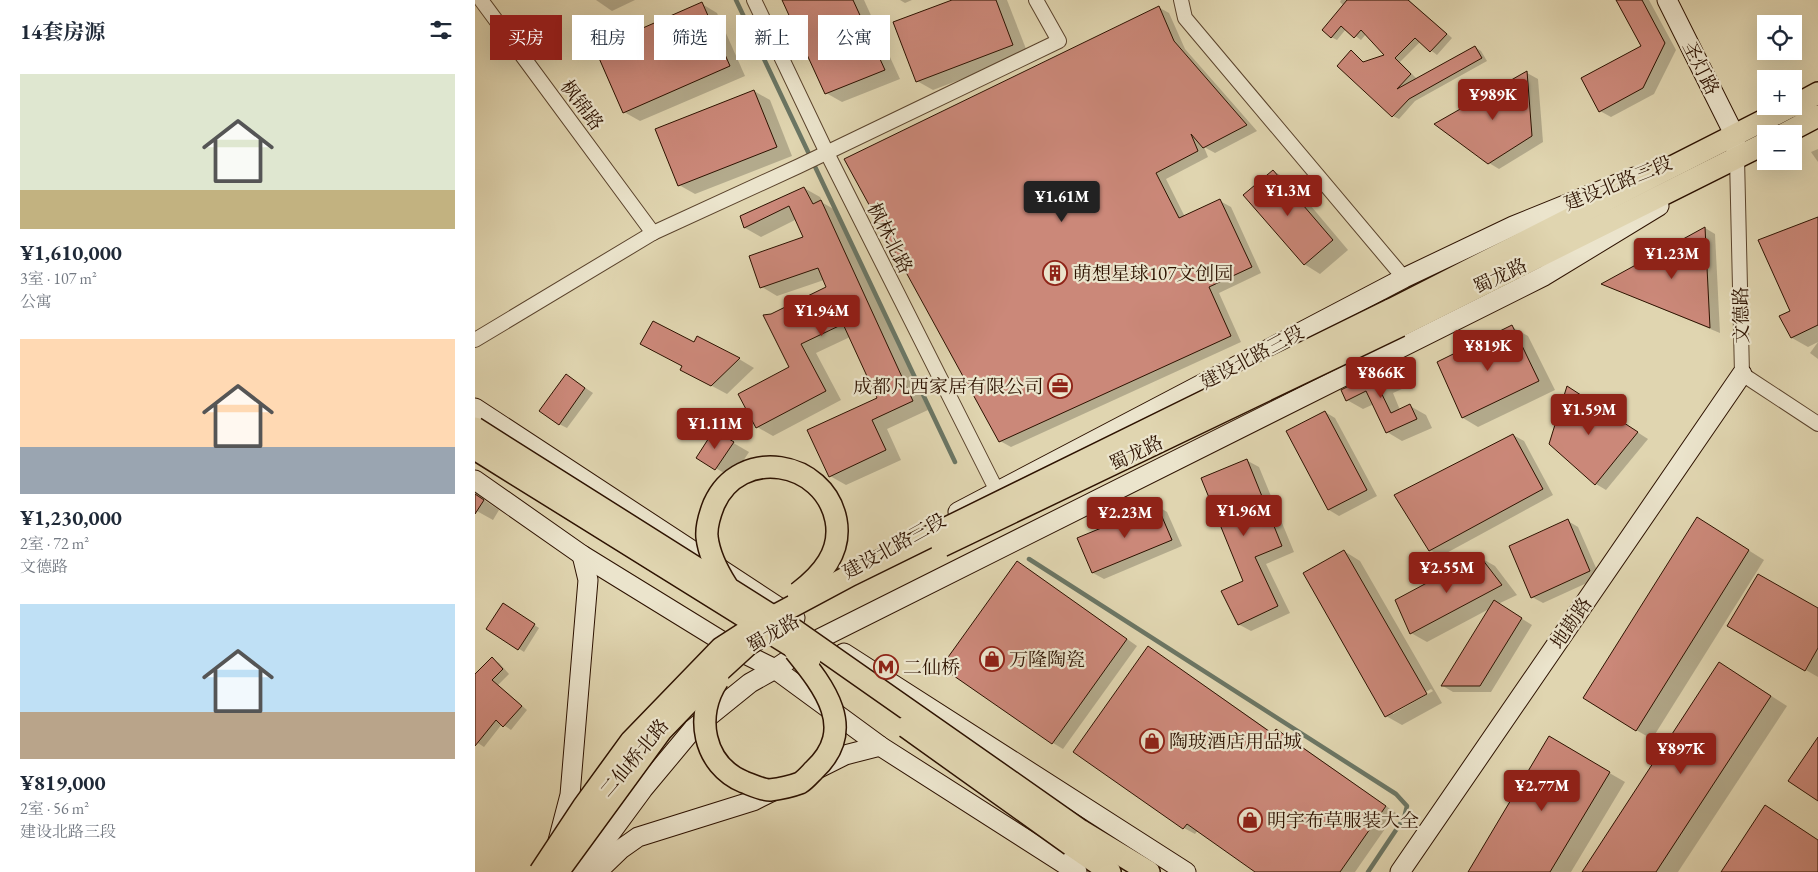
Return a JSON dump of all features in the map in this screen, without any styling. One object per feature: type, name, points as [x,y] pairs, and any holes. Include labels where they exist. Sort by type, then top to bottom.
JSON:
[{"type":"main road","name":"圣灯路","points":[[1667,0],[1735,136]]},
{"type":"main road","name":"建设北路三段","points":[[1802,101],[1818,93]]},
{"type":"main road","name":"建设北路三段","points":[[733,648],[781,608],[997,491],[1404,278],[1513,226],[1735,136],[1776,115]]},
{"type":"main road","points":[[1801,125],[1818,116]]},
{"type":"main road","name":"文德路","points":[[1735,136],[1737,158]]},
{"type":"main road","points":[[1395,318],[1735,136]]},
{"type":"main road","name":"建设北路三段","points":[[775,669],[821,638],[1545,276],[1737,158],[1757,148]]},
{"type":"main road","name":"蜀龙路","points":[[539,872],[631,741],[721,648],[752,628],[851,575],[1737,158]]},
{"type":"main road","name":"蜀龙路","points":[[556,863],[661,731],[714,676],[749,644],[776,628],[1395,318]]},
{"type":"main road","name":"地勘路","points":[[1400,872],[1742,374]]},
{"type":"main road","points":[[475,408],[781,608],[821,638],[1186,872]]},
{"type":"main road","points":[[475,428],[793,629],[1076,838],[1110,872]]},
{"type":"main road","points":[[475,450],[790,645],[1076,838],[1149,872]]},
{"type":"main road","points":[[727,586],[713,558],[707,537],[709,514],[718,496],[732,481],[749,470],[769,466],[790,469],[808,477],[823,491],[834,508],[837,528],[835,549],[825,569],[809,585],[752,628]]},
{"type":"main road","points":[[475,480],[582,555],[733,648],[775,669],[880,746],[1077,872]]},
{"type":"main road","points":[[556,863],[570,794],[588,580],[582,555]]},
{"type":"main road","points":[[776,628],[748,650],[717,681],[707,702],[705,731],[707,745],[716,760],[732,777],[768,790],[800,783],[823,761],[833,740],[836,724],[828,695],[790,645]]},
{"type":"main road","name":"二仙桥北路","points":[[539,872],[556,863],[665,721],[733,648]]},
{"type":"main road","name":"二仙桥北路","points":[[581,872],[643,789],[693,730],[750,682],[775,669]]},
{"type":"main road","points":[[597,872],[621,849],[638,837],[753,801],[845,755],[880,746]]},
{"type":"street","name":"枫锦路","points":[[481,0],[653,233]]},
{"type":"street","name":"枫林北路","points":[[754,0],[822,154],[997,491]]},
{"type":"street","points":[[475,340],[653,233],[799,166],[1059,40],[1036,0]]},
{"type":"street","points":[[1181,0],[1185,18],[1404,278]]},
{"type":"street","name":"文德路","points":[[1737,158],[1742,374]]},
{"type":"street","points":[[1742,374],[1818,424]]},
{"type":"building","points":[[782,0],[853,0],[860,15],[818,15],[818,60],[880,60],[885,70],[825,94],[808,57],[808,15],[789,15]]},
{"type":"building","points":[[952,0],[996,0],[1013,45],[916,82],[893,22]]},
{"type":"building","points":[[1347,0],[1408,0],[1447,34],[1430,52],[1415,38],[1395,58],[1411,74],[1397,89],[1475,46],[1482,58],[1409,99],[1392,117],[1337,66],[1351,50],[1363,62],[1384,55],[1361,30],[1354,38],[1341,26],[1331,38],[1322,30]]},
{"type":"building","points":[[1616,0],[1642,0],[1665,43],[1643,88],[1599,112],[1581,78],[1641,46]]},
{"type":"building","points":[[702,2],[708,15],[672,15]]},
{"type":"building","name":"萌想星球107文创园","points":[[1159,6],[1174,41],[1247,125],[1203,148],[1191,134],[1198,151],[1156,173],[1179,218],[1220,199],[1252,267],[1209,287],[1231,336],[999,442],[844,159]]},
{"type":"building","points":[[654,23],[654,60],[726,60],[726,57],[730,66],[623,113],[600,60],[644,60],[644,27]]},
{"type":"building","points":[[1527,71],[1532,136],[1488,164],[1434,124]]},
{"type":"building","points":[[754,90],[777,147],[678,186],[655,129]]},
{"type":"building","points":[[1273,170],[1333,240],[1304,265],[1243,195]]},
{"type":"building","points":[[804,187],[813,204],[821,200],[913,401],[872,420],[886,450],[829,477],[807,430],[877,398],[843,324],[801,344],[826,391],[756,428],[738,394],[789,367],[763,315],[771,314],[826,287],[818,268],[760,288],[749,256],[803,237],[789,206],[744,228],[740,216]]},
{"type":"building","points":[[1818,217],[1818,325],[1791,338],[1779,316],[1790,311],[1758,240]]},
{"type":"building","points":[[1705,227],[1710,328],[1601,284]]},
{"type":"building","points":[[653,321],[694,342],[697,336],[740,358],[711,386],[680,370],[682,366],[640,344]]},
{"type":"building","points":[[1512,325],[1539,381],[1462,418],[1437,362]]},
{"type":"building","points":[[1393,364],[1398,375],[1377,384],[1391,413],[1410,404],[1417,419],[1386,433],[1366,391],[1346,401],[1341,390]]},
{"type":"building","points":[[566,374],[585,388],[559,425],[539,411]]},
{"type":"building","points":[[1567,386],[1638,432],[1595,485],[1549,444]]},
{"type":"building","points":[[1325,411],[1367,490],[1328,510],[1286,431]]},
{"type":"building","points":[[714,430],[734,442],[715,470],[696,458]]},
{"type":"building","points":[[1513,434],[1543,489],[1429,551],[1394,495]]},
{"type":"building","points":[[1247,459],[1282,546],[1255,557],[1278,606],[1238,625],[1221,591],[1243,581],[1201,478]]},
{"type":"building","points":[[475,494],[484,500],[475,514]]},
{"type":"building","points":[[1157,505],[1172,540],[1092,573],[1077,538]]},
{"type":"building","points":[[1697,517],[1749,550],[1636,731],[1583,698]]},
{"type":"building","points":[[1568,519],[1590,571],[1531,598],[1509,546]]},
{"type":"building","points":[[1344,550],[1427,694],[1385,717],[1303,573]]},
{"type":"building","points":[[1479,555],[1502,585],[1410,634],[1395,600]]},
{"type":"building","points":[[1017,561],[1127,639],[1052,744],[941,667]]},
{"type":"building","points":[[1758,574],[1818,608],[1818,648],[1805,671],[1727,626]]},
{"type":"building","points":[[1494,600],[1522,618],[1480,686],[1441,686]]},
{"type":"building","points":[[503,603],[535,624],[518,650],[486,629]]},
{"type":"building","points":[[1148,646],[1273,734],[1276,729],[1386,806],[1340,872],[1255,872],[1187,824],[1183,829],[1073,752]]},
{"type":"building","points":[[492,657],[503,669],[492,680],[522,706],[503,727],[496,720],[475,746],[475,674]]},
{"type":"building","points":[[1719,662],[1771,696],[1656,872],[1582,872]]},
{"type":"building","points":[[1549,736],[1610,772],[1550,872],[1468,872]]},
{"type":"building","points":[[1818,737],[1818,801],[1788,781]]},
{"type":"building","points":[[1765,805],[1818,840],[1818,872],[1721,872]]},
{"type":"waterway","points":[[736,0],[955,462]]},
{"type":"waterway","points":[[1029,559],[1396,794],[1407,806],[1404,818],[1368,872]]},
{"type":"place","name":"萌想星球107文创园","points":[[1055,273]]},
{"type":"place","name":"成都凡西家居有限公司","points":[[1060,386]]},
{"type":"place","name":"万隆陶瓷","points":[[992,659]]},
{"type":"place","name":"二仙桥","points":[[886,667]]},
{"type":"place","name":"陶玻酒店用品城","points":[[1152,741]]},
{"type":"place","name":"明宇布草服装大全","points":[[1250,820]]}]
